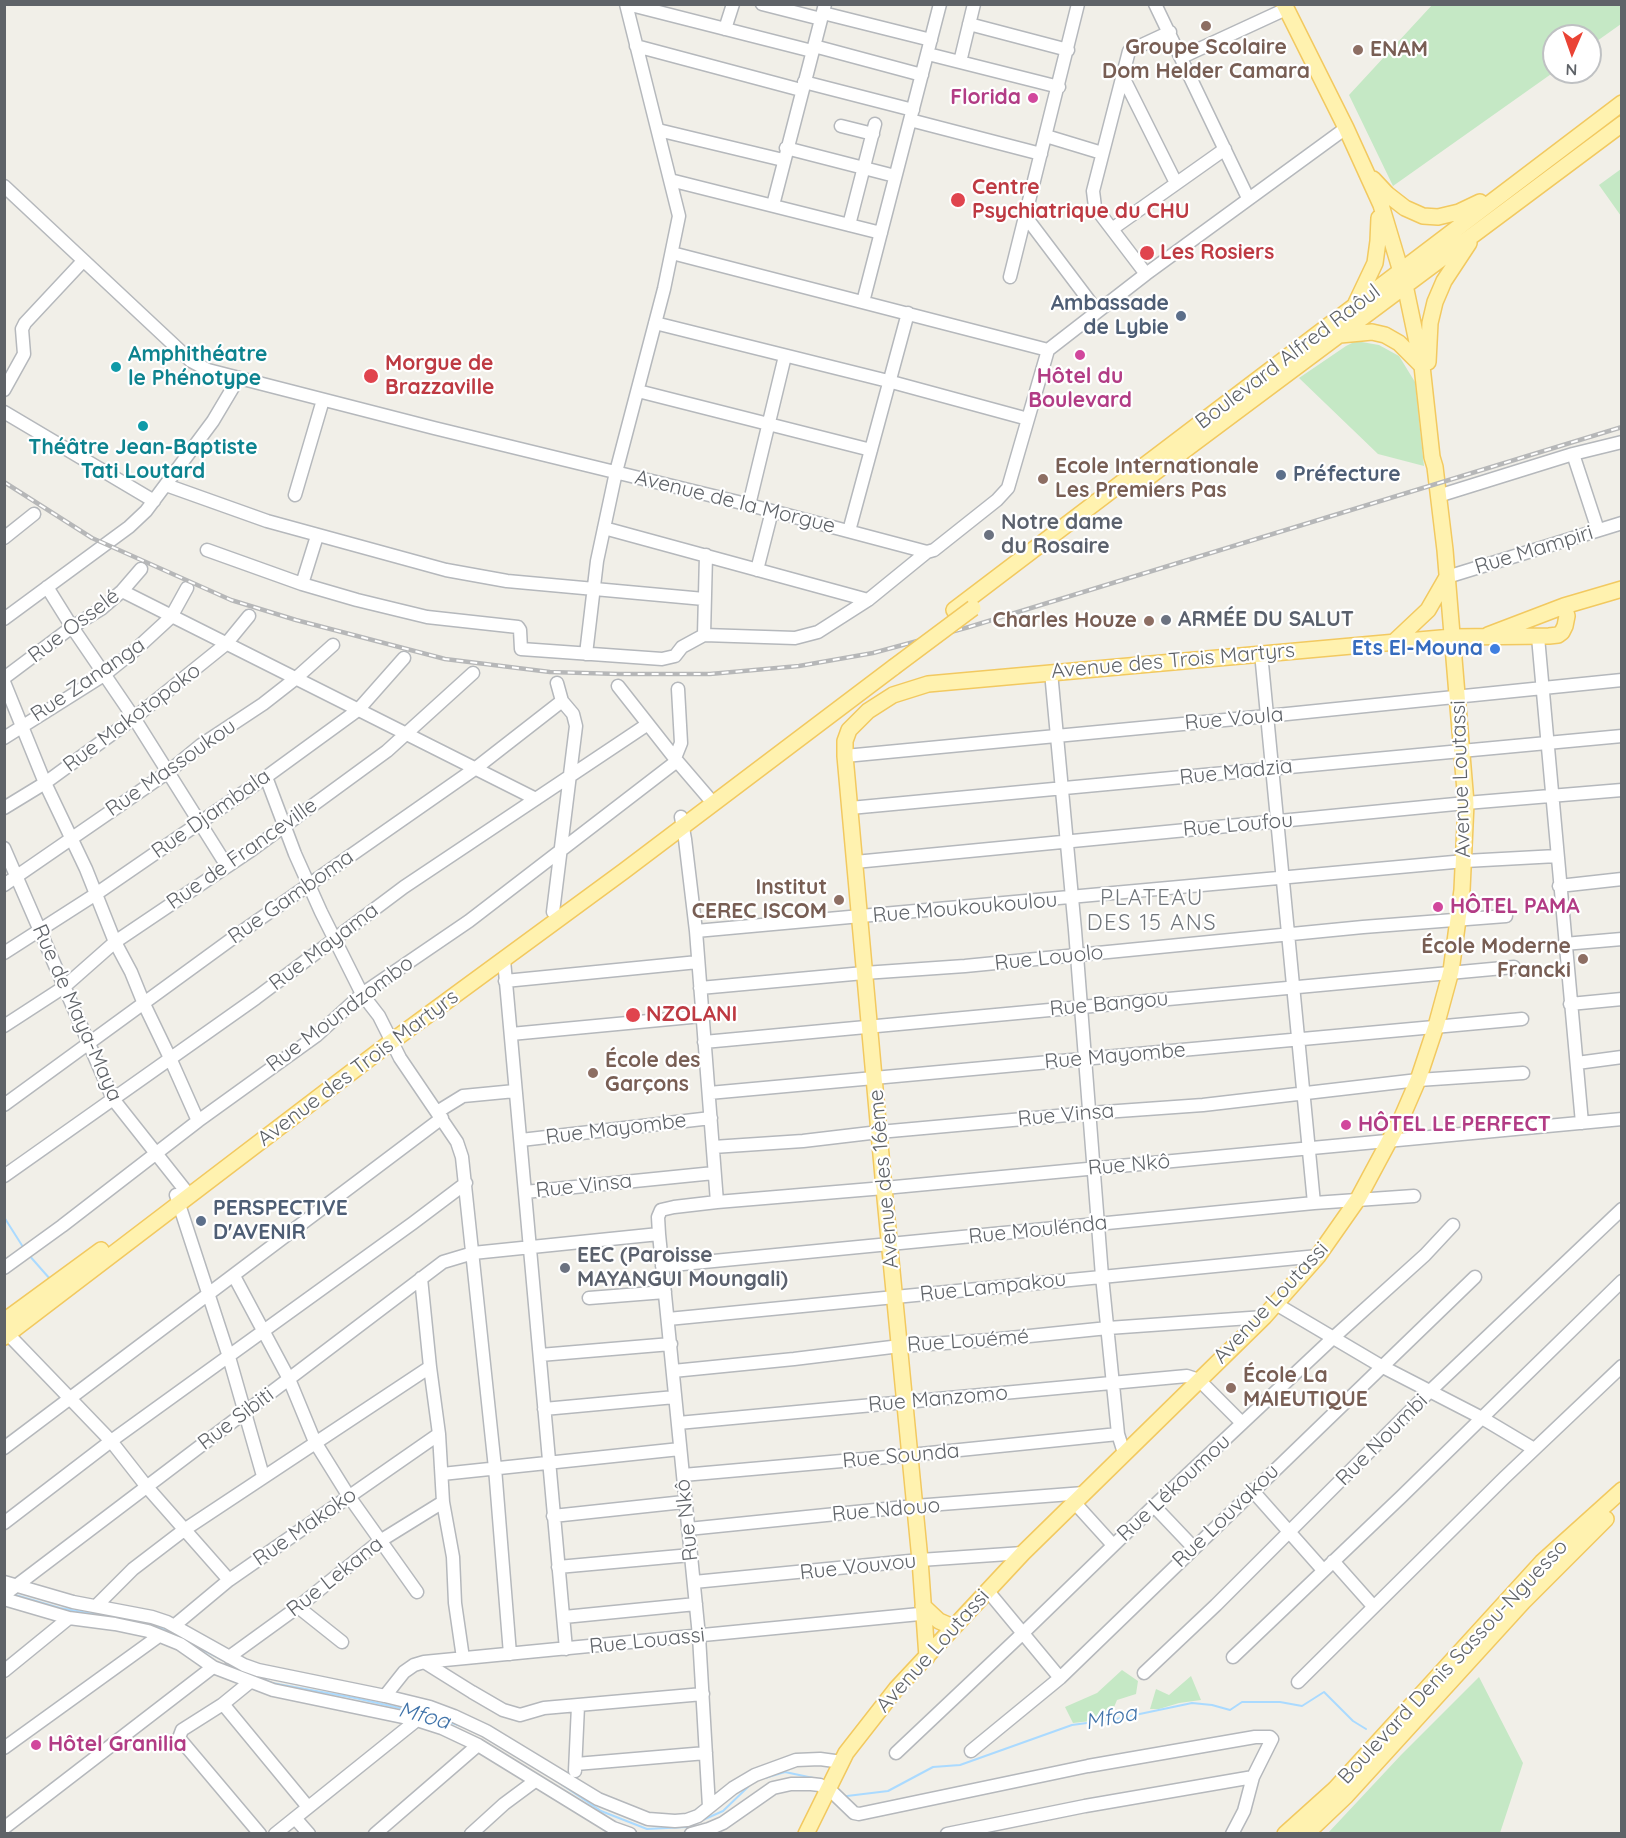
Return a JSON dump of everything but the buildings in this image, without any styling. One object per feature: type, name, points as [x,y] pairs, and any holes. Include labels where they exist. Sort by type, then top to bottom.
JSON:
[{"type":"main road","name":"Avenue Loutassi","points":[[806,1833],[842,1762],[866,1725],[897,1689],[987,1590],[1264,1317],[1318,1256],[1358,1199],[1391,1140],[1418,1080],[1451,971],[1465,861],[1466,803],[1447,577],[1432,456],[1425,366],[1406,276],[1389,223],[1346,128],[1285,7]]},
{"type":"main road","name":"Boulevard Alfred Raôul","points":[[1406,276],[1510,187],[1622,103]]},
{"type":"main road","name":"Boulevard Alfred Raôul","points":[[889,664],[954,610],[1354,307],[1481,229],[1622,124]]},
{"type":"main road","points":[[1364,170],[1387,194],[1405,208],[1423,216],[1438,217],[1459,212],[1510,187]]},
{"type":"main road","points":[[1354,307],[1375,263],[1381,207]]},
{"type":"main road","points":[[1425,366],[1435,302],[1452,268],[1481,229]]},
{"type":"main road","points":[[710,800],[889,664],[973,608],[1337,335],[1406,276]]},
{"type":"main road","points":[[1337,335],[1372,332],[1385,335],[1399,343],[1425,366]]},
{"type":"main road","points":[[1394,642],[1428,610],[1447,577]]},
{"type":"main road","name":"Avenue des Trois Martyrs","points":[[1484,636],[1563,606],[1622,589]]},
{"type":"main road","name":"Avenue des Trois Martyrs","points":[[868,711],[893,695],[928,684],[1452,637],[1558,635],[1562,632],[1567,616],[1563,606]]},
{"type":"main road","name":"Avenue des 16ème","points":[[868,711],[849,730],[845,741],[845,756],[925,1611],[927,1657]]},
{"type":"main road","name":"Avenue des Trois Martyrs","points":[[390,1038],[504,960],[710,800]]},
{"type":"main road","name":"Avenue des Trois Martyrs","points":[[5,1330],[553,912],[682,821]]},
{"type":"main road","name":"Boulevard Denis Sassou-Nguesso","points":[[1285,1833],[1335,1789],[1542,1562],[1622,1490]]},
{"type":"main road","name":"Boulevard Denis Sassou-Nguesso","points":[[1306,1833],[1346,1796],[1523,1602],[1622,1504]]},
{"type":"main road","points":[[925,1611],[953,1627]]},
{"type":"street","points":[[585,654],[593,589],[616,472],[655,323],[679,216],[627,4],[922,75]]},
{"type":"street","points":[[725,29],[733,4]]},
{"type":"street","points":[[762,4],[823,12],[931,40]]},
{"type":"street","points":[[863,302],[940,4]]},
{"type":"street","points":[[960,62],[974,4]]},
{"type":"street","points":[[1010,277],[1078,4]]},
{"type":"street","points":[[1153,5],[1170,32],[1248,198]]},
{"type":"street","points":[[1182,57],[1285,7]]},
{"type":"street","points":[[772,205],[823,12]]},
{"type":"street","points":[[969,24],[1068,50]]},
{"type":"street","points":[[1146,273],[1095,207],[1093,191],[1122,75],[1131,49],[1170,32]]},
{"type":"street","points":[[636,46],[912,115],[1041,154]]},
{"type":"street","points":[[928,54],[1059,87]]},
{"type":"street","points":[[1122,75],[1176,183]]},
{"type":"street","points":[[841,126],[874,129],[849,225]]},
{"type":"street","points":[[207,550],[330,593],[427,617],[518,627],[521,649],[670,658],[682,647],[704,635],[795,638],[809,636],[868,600],[997,500],[1008,488],[1048,350],[1146,273],[1346,128]]},
{"type":"street","points":[[658,130],[865,168],[895,176]]},
{"type":"street","points":[[1046,136],[1102,153]]},
{"type":"street","points":[[1112,229],[1225,149]]},
{"type":"street","points":[[670,180],[881,233]]},
{"type":"street","name":"Avenue de la Morgue","points":[[4,186],[191,361],[208,370],[749,505],[927,552]]},
{"type":"street","points":[[1026,217],[1097,311]]},
{"type":"street","points":[[672,253],[1048,350]]},
{"type":"street","points":[[4,390],[24,354],[22,329],[25,323],[83,261]]},
{"type":"street","points":[[849,531],[908,313]]},
{"type":"street","points":[[655,323],[888,381],[1028,419]]},
{"type":"street","points":[[749,505],[785,356]]},
{"type":"street","points":[[4,619],[129,527],[166,485],[213,421],[238,379]]},
{"type":"street","points":[[638,391],[870,450]]},
{"type":"street","points":[[295,495],[323,400]]},
{"type":"street","points":[[4,412],[154,501]]},
{"type":"street","points":[[1438,495],[1573,454],[1622,442]]},
{"type":"street","points":[[1573,454],[1598,530]]},
{"type":"street","points":[[166,485],[316,536],[446,570],[476,576],[704,599]]},
{"type":"street","points":[[757,570],[772,511]]},
{"type":"street","points":[[4,538],[34,514]]},
{"type":"street","name":"Rue Mampiri","points":[[1447,577],[1622,523]]},
{"type":"street","points":[[604,528],[868,600]]},
{"type":"street","points":[[302,584],[316,536]]},
{"type":"street","points":[[704,635],[706,555]]},
{"type":"street","name":"Rue Osselé","points":[[4,680],[72,627],[101,609],[122,591],[141,569]]},
{"type":"street","points":[[47,587],[134,718],[226,866]]},
{"type":"street","name":"Rue Zananga","points":[[4,738],[104,675],[155,634],[171,617],[187,588]]},
{"type":"street","points":[[122,591],[536,799]]},
{"type":"street","name":"Rue Makotopoko","points":[[4,808],[45,783],[134,718],[226,644],[249,616]]},
{"type":"street","points":[[1538,637],[1582,1123]]},
{"type":"street","name":"Rue Massoukou","points":[[4,885],[263,704],[333,645]]},
{"type":"street","points":[[1261,653],[1314,1203]]},
{"type":"street","name":"Rue Djambala","points":[[4,953],[96,894],[266,777],[358,710],[404,658]]},
{"type":"street","points":[[1051,672],[1072,898],[1102,1276],[1118,1434],[1124,1453]]},
{"type":"street","name":"Rue de Franceville","points":[[4,1026],[64,987],[115,942],[284,827],[408,733],[473,674]]},
{"type":"street","points":[[4,680],[45,783],[198,1121]]},
{"type":"street","name":"Rue Voula","points":[[845,756],[1622,680]]},
{"type":"street","points":[[553,912],[576,720],[562,701],[557,683]]},
{"type":"street","points":[[618,686],[710,800]]},
{"type":"street","points":[[676,760],[681,743],[678,689]]},
{"type":"street","name":"Rue Gamboma","points":[[4,1105],[309,884],[476,768],[562,701]]},
{"type":"street","name":"Rue Mayama","points":[[4,1176],[256,998],[404,887],[648,724]]},
{"type":"street","name":"Rue Madzia","points":[[850,808],[1622,736]]},
{"type":"street","name":"Rue Moundzombo","points":[[4,1268],[198,1121],[316,1036],[362,994],[469,921],[676,760]]},
{"type":"street","points":[[266,777],[284,827],[309,884],[362,994],[379,1016],[390,1038],[458,1142],[466,1183],[495,1468],[510,1654]]},
{"type":"street","name":"Rue Loufou","points":[[855,862],[1622,790]]},
{"type":"street","points":[[682,821],[696,931],[717,1202]]},
{"type":"street","name":"Rue de Maya-Maya","points":[[4,849],[113,1099],[156,1155],[182,1195],[208,1294],[229,1357],[263,1476]]},
{"type":"street","name":"Rue Moukoukoulou","points":[[696,931],[1465,861],[1557,856]]},
{"type":"street","points":[[1559,886],[1622,879]]},
{"type":"street","name":"Rue Louolo","points":[[700,988],[1506,916]]},
{"type":"street","points":[[1564,944],[1622,939]]},
{"type":"street","points":[[504,960],[566,1648]]},
{"type":"street","points":[[505,981],[698,962]]},
{"type":"street","name":"Rue Bangou","points":[[704,1042],[1451,971],[1514,967]]},
{"type":"street","points":[[1570,1004],[1622,999]]},
{"type":"street","points":[[511,1034],[702,1016]]},
{"type":"street","name":"Rue Mayombe","points":[[709,1093],[1522,1019]]},
{"type":"street","points":[[1577,1063],[1622,1058]]},
{"type":"street","name":"Rue Vinsa","points":[[713,1147],[1203,1105],[1418,1080],[1523,1073]]},
{"type":"street","points":[[5,1446],[234,1276],[463,1096],[515,1091]]},
{"type":"street","name":"Rue Mayombe","points":[[520,1140],[711,1118]]},
{"type":"street","name":"Rue Nkô","points":[[710,1807],[699,1636],[659,1234],[658,1217],[665,1208],[1622,1119]]},
{"type":"street","name":"Rue Vinsa","points":[[525,1192],[714,1173]]},
{"type":"street","points":[[4,1523],[111,1441],[466,1183]]},
{"type":"street","name":"Rue Moulénda","points":[[662,1266],[1099,1223],[1414,1196]]},
{"type":"street","name":"Rue Noumbi","points":[[1144,1673],[1429,1392],[1622,1209]]},
{"type":"street","name":"Rue Lékoumou","points":[[896,1753],[1154,1506],[1425,1255],[1453,1225]]},
{"type":"street","points":[[472,1253],[659,1234]]},
{"type":"street","name":"Rue Sibiti","points":[[4,1597],[10,1584],[147,1487],[421,1278],[443,1262],[472,1253]]},
{"type":"street","name":"Rue Lampakou","points":[[668,1319],[1318,1256]]},
{"type":"street","points":[[234,1276],[289,1379],[315,1442],[348,1496],[417,1592]]},
{"type":"street","name":"Rue Louvakou","points":[[971,1751],[1060,1678],[1475,1277]]},
{"type":"street","points":[[421,1278],[429,1367],[439,1434],[443,1503],[453,1557],[455,1603],[463,1658]]},
{"type":"street","points":[[1233,1657],[1622,1281]]},
{"type":"street","points":[[589,1298],[665,1292]]},
{"type":"street","points":[[1276,1304],[1381,1366],[1482,1418],[1534,1449]]},
{"type":"street","name":"Rue Louémé","points":[[673,1371],[900,1346],[1264,1317]]},
{"type":"street","points":[[5,1330],[111,1441],[147,1487],[229,1580]]},
{"type":"street","points":[[540,1355],[671,1344]]},
{"type":"street","points":[[1298,1682],[1373,1606],[1622,1366]]},
{"type":"street","points":[[96,1606],[133,1569],[184,1530],[429,1367]]},
{"type":"street","name":"Rue Manzomo","points":[[678,1423],[1113,1382],[1187,1376],[1198,1380]]},
{"type":"street","points":[[1198,1380],[1242,1424]]},
{"type":"street","points":[[544,1409],[675,1397]]},
{"type":"street","name":"Rue Makoko","points":[[175,1625],[229,1580],[439,1434]]},
{"type":"street","name":"Rue Sounda","points":[[683,1474],[910,1455],[1118,1434]]},
{"type":"street","points":[[442,1474],[680,1449]]},
{"type":"street","points":[[1252,1490],[1290,1531],[1373,1606]]},
{"type":"street","points":[[1079,1497],[1113,1545]]},
{"type":"street","name":"Rue Ndouo","points":[[688,1529],[915,1506],[1079,1497]]},
{"type":"street","points":[[553,1516],[684,1502]]},
{"type":"street","name":"Rue Lekana","points":[[229,1657],[298,1607],[380,1541],[443,1503]]},
{"type":"street","points":[[1154,1506],[1193,1547]]},
{"type":"street","name":"Rue Vouvou","points":[[694,1582],[920,1560],[1023,1553]]},
{"type":"street","points":[[558,1567],[691,1555]]},
{"type":"street","points":[[10,1584],[96,1606],[152,1617],[175,1625],[229,1657],[258,1670],[430,1707],[486,1731],[598,1799],[648,1820],[687,1820],[698,1816],[733,1788],[778,1765],[796,1760],[820,1759],[842,1762]]},
{"type":"street","points":[[987,1590],[1060,1678]]},
{"type":"street","points":[[4,1597],[69,1618],[148,1631],[180,1644],[213,1667],[250,1682],[291,1694],[417,1720],[448,1730],[478,1745],[613,1828],[630,1833]]},
{"type":"street","points":[[564,1617],[696,1604]]},
{"type":"street","points":[[298,1607],[342,1642]]},
{"type":"street","name":"Rue Louassi","points":[[385,1696],[404,1672],[424,1662],[699,1636],[925,1611]]},
{"type":"street","points":[[4,1671],[69,1618]]},
{"type":"street","points":[[4,1748],[159,1636]]},
{"type":"street","points":[[424,1662],[472,1692],[520,1715],[544,1708],[703,1694]]},
{"type":"street","points":[[4,1828],[213,1667]]},
{"type":"street","points":[[250,1682],[223,1704],[182,1731],[179,1738],[260,1833]]},
{"type":"street","points":[[223,1704],[308,1808]]},
{"type":"street","points":[[573,1783],[578,1706]]},
{"type":"street","points":[[275,1833],[417,1720]]},
{"type":"street","points":[[691,1833],[723,1823],[773,1788],[791,1784],[820,1785],[854,1813],[859,1814],[1088,1766],[1255,1737],[1270,1737],[1272,1739],[1253,1777],[1244,1811],[1232,1833]]},
{"type":"street","points":[[375,1833],[478,1745]]},
{"type":"street","points":[[576,1764],[706,1753]]},
{"type":"street","points":[[947,1833],[1253,1777]]},
{"type":"street","points":[[471,1833],[535,1781]]},
{"type":"street","points":[[295,1818],[309,1833]]},
{"type":"street","points":[[601,1833],[613,1828]]},
{"type":"green space","points":[[1433,4],[1621,5],[1621,24],[1602,37],[1602,24],[1542,24],[1542,80],[1393,186],[1349,95]]},
{"type":"green space","points":[[1621,169],[1621,216],[1599,185]]},
{"type":"green space","points":[[1356,341],[1379,345],[1399,356],[1415,382],[1424,466],[1378,454],[1299,378]]},
{"type":"green space","points":[[1122,1670],[1138,1681],[1136,1694],[1117,1700],[1109,1719],[1073,1723],[1065,1707],[1097,1693]]},
{"type":"green space","points":[[1191,1676],[1201,1700],[1150,1709],[1156,1689],[1169,1695]]},
{"type":"green space","points":[[1479,1677],[1523,1763],[1500,1833],[1328,1833],[1401,1755]]},
{"type":"waterway","points":[[4,1217],[23,1247]]},
{"type":"waterway","points":[[28,1254],[50,1279]]},
{"type":"waterway","name":"Mfoa","points":[[12,1594],[60,1608],[155,1625],[177,1637]]},
{"type":"waterway","name":"Mfoa","points":[[188,1642],[236,1667]]},
{"type":"waterway","name":"Mfoa","points":[[249,1673],[272,1683],[422,1713],[464,1727]]},
{"type":"waterway","name":"Mfoa","points":[[847,1796],[888,1791],[933,1767],[960,1765],[1072,1725],[1116,1719],[1192,1703],[1230,1710],[1242,1702],[1280,1702],[1302,1706],[1324,1692],[1353,1721],[1366,1729]]},
{"type":"waterway","name":"Mfoa","points":[[765,1778],[785,1772],[818,1779]]},
{"type":"waterway","name":"Mfoa","points":[[549,1776],[601,1811],[647,1829],[687,1827],[723,1811],[750,1785]]},
{"type":"railway","points":[[4,482],[92,538],[231,600],[296,620],[445,659],[550,672],[710,674],[799,666],[873,653],[969,627],[1622,427]]},
{"type":"place","name":"Groupe Scolaire Dom Helder Camara","points":[[1206,26]]},
{"type":"place","name":"ENAM","points":[[1358,50]]},
{"type":"place","name":"Florida","points":[[1033,98]]},
{"type":"place","name":"Centre Psychiatrique du CHU","points":[[958,200]]},
{"type":"place","name":"Les Rosiers","points":[[1147,253]]},
{"type":"place","name":"Ambassade de Lybie","points":[[1181,316]]},
{"type":"place","name":"Hôtel du Boulevard","points":[[1080,355]]},
{"type":"place","name":"Amphithéatre le Phénotype","points":[[116,367]]},
{"type":"place","name":"Morgue de Brazzaville","points":[[371,376]]},
{"type":"place","name":"Théâtre Jean-Baptiste Tati Loutard","points":[[143,426]]},
{"type":"place","name":"Préfecture","points":[[1281,475]]},
{"type":"place","name":"Ecole Internationale Les Premiers Pas","points":[[1043,479]]},
{"type":"place","name":"Notre dame du Rosaire","points":[[989,535]]},
{"type":"place","name":"ARMÉE DU SALUT","points":[[1166,620]]},
{"type":"place","name":"Charles Houze","points":[[1149,621]]},
{"type":"place","name":"Ets El-Mouna","points":[[1495,649]]},
{"type":"place","name":"Institut CEREC ISCOM","points":[[839,900]]},
{"type":"place","name":"HÔTEL PAMA","points":[[1438,907]]},
{"type":"place","name":"École Moderne Francki","points":[[1583,959]]},
{"type":"place","name":"NZOLANI","points":[[633,1015]]},
{"type":"place","name":"École des Garçons","points":[[593,1073]]},
{"type":"place","name":"HÔTEL LE PERFECT","points":[[1346,1125]]},
{"type":"place","name":"PERSPECTIVE D'AVENIR","points":[[201,1221]]},
{"type":"place","name":"EEC (Paroisse MAYANGUI Moungali)","points":[[565,1268]]},
{"type":"place","name":"École La MAIEUTIQUE","points":[[1231,1388]]},
{"type":"place","name":"Hôtel Granilia","points":[[36,1745]]},
{"type":"district","name":"PLATEAU DES 15 ANS","points":[[1152,910]]}]
